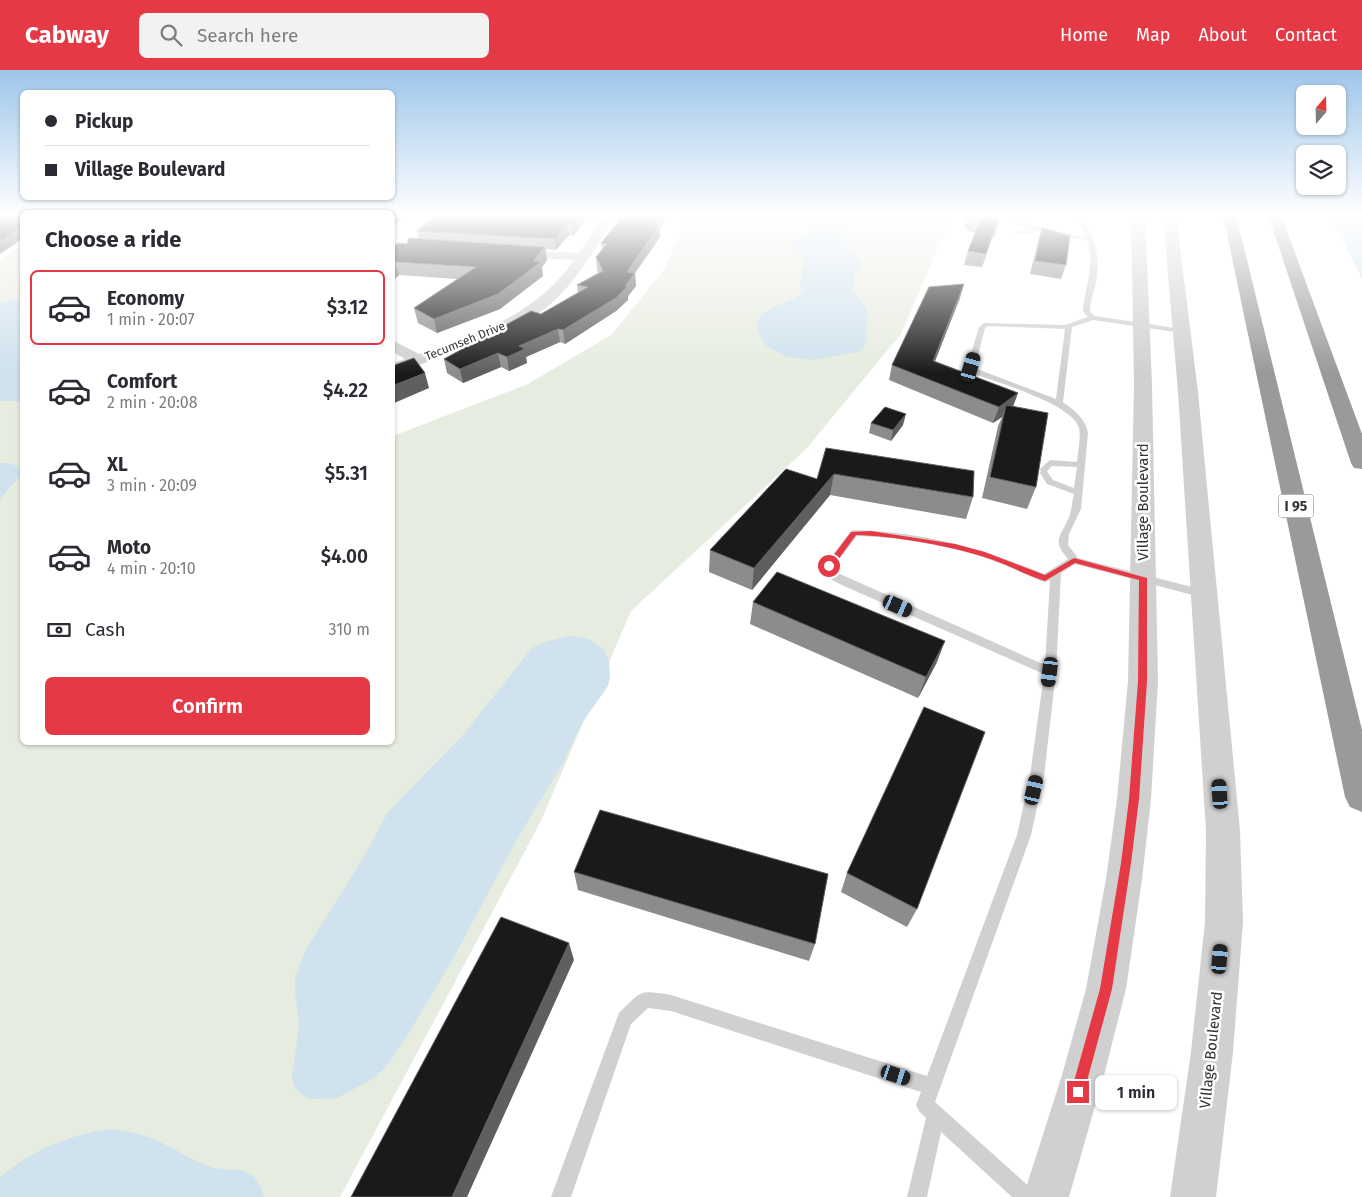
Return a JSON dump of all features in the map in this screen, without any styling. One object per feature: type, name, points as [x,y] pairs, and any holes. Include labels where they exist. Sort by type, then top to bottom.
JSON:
[{"type":"highway","name":"I 95","points":[[1241,268],[1362,797]]},
{"type":"highway","points":[[1293,268],[1362,463]]},
{"type":"street","name":"Tecumseh Drive","points":[[395,368],[497,329],[530,312],[554,294],[573,268]]},
{"type":"street","name":"Village Boulevard","points":[[1046,1197],[1083,1075],[1106,989],[1124,879],[1134,799],[1143,681],[1142,325],[1140,268]]},
{"type":"street","name":"Village Boulevard","points":[[1175,268],[1182,332],[1223,831],[1224,922],[1212,1052],[1193,1197]]},
{"type":"street","points":[[395,346],[417,360]]},
{"type":"lane","points":[[1094,318],[1087,313],[1086,305],[1096,268]]},
{"type":"lane","points":[[1182,332],[1094,318],[1069,326],[986,324],[982,327],[971,367],[974,371],[1059,403],[1077,417],[1084,429],[1076,511],[1062,538],[1064,551],[1074,560],[1204,594]]},
{"type":"lane","points":[[1059,403],[1069,326]]},
{"type":"lane","points":[[1078,492],[1050,482],[1044,471],[1050,463],[1080,465]]},
{"type":"lane","points":[[1050,672],[848,583],[836,577],[829,566],[854,533],[871,533],[985,554],[1045,578],[1074,560]]},
{"type":"lane","points":[[1026,1197],[925,1105],[1024,835],[1037,776],[1050,672],[1056,572]]},
{"type":"lane","points":[[561,1197],[625,1020],[645,999],[671,1003],[932,1086]]},
{"type":"lane","points":[[917,1197],[936,1115]]},
{"type":"shaded area","points":[[0,268],[20,268],[20,745],[395,745],[395,435],[528,384],[611,335],[665,268],[929,268],[901,334],[806,449],[631,611],[541,821],[340,1197],[0,1197]]},
{"type":"water","points":[[803,268],[858,268],[853,277],[852,288],[866,308],[868,315],[866,343],[862,350],[814,360],[787,357],[766,346],[758,332],[756,323],[761,316],[773,307],[792,300],[797,296],[802,291],[800,284]]},
{"type":"water","points":[[1356,268],[1362,268],[1362,279]]},
{"type":"water","points":[[20,299],[20,401],[0,401],[0,304]]},
{"type":"water","points":[[0,463],[13,464],[20,471],[20,476],[0,499]]},
{"type":"water","points":[[570,636],[589,639],[604,650],[609,662],[610,677],[608,686],[582,723],[563,763],[516,841],[449,966],[407,1036],[385,1068],[374,1078],[337,1098],[311,1099],[301,1094],[294,1086],[292,1076],[299,1027],[295,978],[305,951],[362,860],[388,812],[462,736],[532,648],[548,641]]},
{"type":"water","points":[[110,1129],[150,1138],[207,1166],[247,1172],[257,1181],[264,1197],[0,1197],[0,1177],[25,1159],[66,1140],[95,1131]]},
{"type":"building","points":[[475,268],[533,268],[498,294],[434,319],[414,308]]},
{"type":"building","points":[[601,268],[630,268],[627,272],[635,273],[625,286],[627,287],[616,298],[563,330],[558,329],[519,346],[525,349],[507,357],[498,353],[460,369],[444,359],[531,311],[541,314],[588,287],[577,285],[603,271]]},
{"type":"building","points":[[964,284],[933,361],[1018,393],[999,407],[892,365],[929,287]]},
{"type":"building","points":[[414,358],[425,373],[395,385],[395,365]]},
{"type":"building","points":[[1006,405],[1048,413],[1036,487],[990,477]]},
{"type":"building","points":[[885,407],[906,414],[893,430],[871,423]]},
{"type":"building","points":[[826,448],[974,471],[973,497],[834,474],[754,568],[710,550],[786,469],[817,479]]},
{"type":"building","points":[[777,572],[945,641],[926,677],[753,602]]},
{"type":"building","points":[[924,707],[985,732],[917,909],[847,873]]},
{"type":"building","points":[[600,810],[828,874],[815,944],[574,872]]},
{"type":"building","points":[[501,917],[569,943],[452,1197],[351,1197]]},
{"type":"route","points":[[829,566],[854,533],[871,533],[985,554],[1045,578],[1074,560],[1143,578],[1143,681],[1134,799],[1124,879],[1106,989],[1078,1092]]}]
